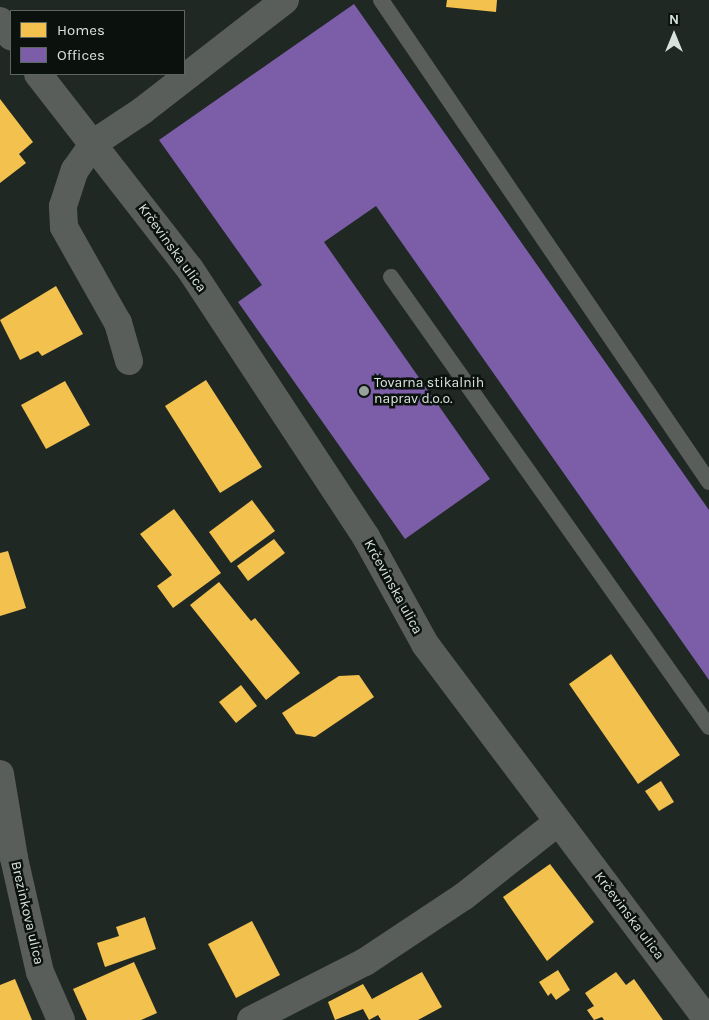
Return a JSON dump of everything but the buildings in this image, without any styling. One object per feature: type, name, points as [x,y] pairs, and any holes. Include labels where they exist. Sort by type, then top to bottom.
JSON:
[{"type":"street","points":[[129,361],[118,323],[64,226],[63,206],[75,170],[94,143],[142,111],[285,0]]},
{"type":"street","points":[[0,20],[10,35]]},
{"type":"street","name":"Krčevinska ulica","points":[[39,75],[94,143],[190,269],[366,537],[425,644],[707,1020]]},
{"type":"street","name":"Brezinkova ulica","points":[[0,774],[14,858],[40,972],[61,1020]]},
{"type":"street","points":[[251,1020],[298,1009],[463,897],[558,822]]},
{"type":"lane","points":[[381,0],[709,482]]},
{"type":"lane","points":[[390,277],[709,727]]},
{"type":"place","name":"Tovarna stikalnih naprav d.o.o.","points":[[364,391]]}]
